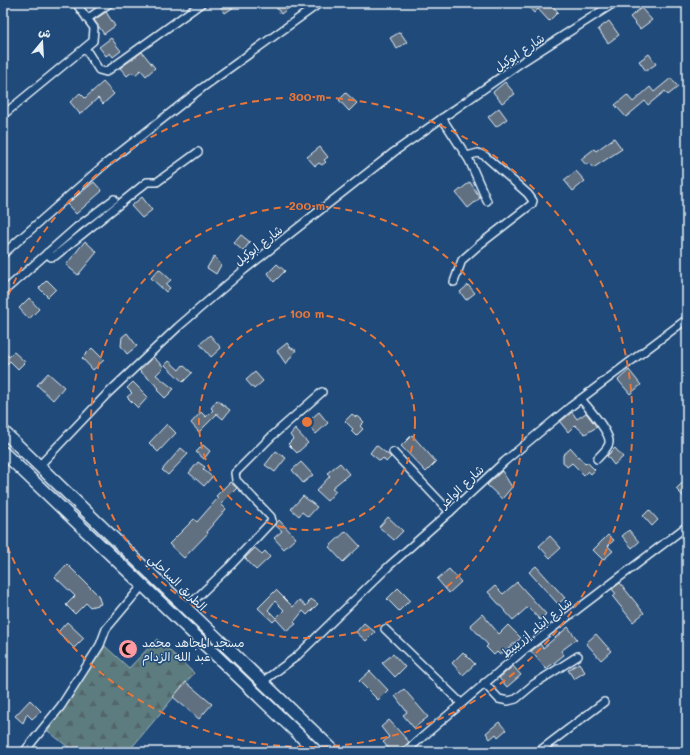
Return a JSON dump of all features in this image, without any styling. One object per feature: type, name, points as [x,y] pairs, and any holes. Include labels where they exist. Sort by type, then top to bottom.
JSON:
[{"type":"highway","name":"الطريق الساحلي","points":[[3,431],[335,752]]},
{"type":"highway","points":[[3,452],[317,752]]},
{"type":"street","points":[[4,113],[93,41],[95,34],[94,28],[76,3]]},
{"type":"street","points":[[87,19],[110,3]]},
{"type":"street","points":[[85,48],[99,70],[106,72],[202,3]]},
{"type":"street","points":[[3,254],[104,166],[202,88],[320,3]]},
{"type":"street","name":"شارع ابوكيل","points":[[39,466],[96,405],[206,302],[394,152],[522,62],[614,3]]},
{"type":"street","points":[[442,118],[467,156],[487,201]]},
{"type":"street","points":[[47,253],[50,257],[55,256],[147,182],[158,182],[198,152]]},
{"type":"street","points":[[454,282],[462,260],[532,204],[533,201],[528,194],[485,156],[478,153],[467,156]]},
{"type":"street","points":[[3,292],[47,253],[114,199]]},
{"type":"street","name":"شارع الواعر","points":[[262,682],[296,657],[390,565],[505,461],[687,319]]},
{"type":"street","points":[[186,608],[231,565],[272,521],[271,517],[236,480],[235,473],[272,436],[322,392]]},
{"type":"street","points":[[582,400],[606,432],[609,440],[607,447],[597,459]]},
{"type":"street","points":[[393,452],[450,512]]},
{"type":"street","name":"شارع ابناء إزريبيط","points":[[405,752],[484,683],[579,607],[687,526]]},
{"type":"street","points":[[24,752],[61,706],[100,645],[106,629],[142,586]]},
{"type":"street","points":[[385,628],[461,703]]},
{"type":"street","points":[[484,683],[499,699],[508,701],[516,699],[534,684],[578,656]]},
{"type":"street","points":[[538,752],[604,702]]},
{"type":"green space","points":[[157,639],[194,673],[128,752],[74,752],[48,731],[105,646],[129,668]]},
{"type":"building","points":[[218,3],[240,3],[225,13]]},
{"type":"building","points":[[273,3],[295,3],[281,14]]},
{"type":"building","points":[[525,3],[545,3],[543,4],[545,7],[550,3],[558,12],[549,21],[538,9],[534,13]]},
{"type":"building","points":[[641,8],[652,20],[640,29],[630,17]]},
{"type":"building","points":[[106,12],[115,26],[104,34],[94,20]]},
{"type":"building","points":[[609,21],[619,35],[608,43],[598,29]]},
{"type":"building","points":[[400,32],[407,42],[397,49],[390,38]]},
{"type":"building","points":[[111,38],[121,51],[113,57],[110,53],[106,56],[99,47]]},
{"type":"building","points":[[142,52],[155,68],[146,76],[141,70],[135,75],[132,72],[127,76],[120,68]]},
{"type":"building","points":[[649,54],[656,64],[646,71],[639,61]]},
{"type":"building","points":[[671,78],[678,87],[668,95],[665,91],[648,105],[645,101],[626,117],[615,105],[627,95],[633,102],[650,87],[654,92]]},
{"type":"building","points":[[103,82],[114,94],[103,104],[98,98],[80,114],[70,102],[80,93],[85,98]]},
{"type":"building","points":[[505,82],[515,94],[502,103],[493,92]]},
{"type":"building","points":[[346,93],[357,103],[349,111],[339,100]]},
{"type":"building","points":[[499,108],[507,119],[496,127],[488,117]]},
{"type":"building","points":[[614,138],[622,149],[593,168],[589,163],[586,165],[581,159],[594,149],[596,151]]},
{"type":"building","points":[[320,147],[328,157],[324,160],[326,162],[322,165],[319,163],[315,166],[307,157]]},
{"type":"building","points":[[576,171],[585,181],[573,191],[564,180]]},
{"type":"building","points":[[94,182],[102,191],[76,214],[67,204]]},
{"type":"building","points":[[470,182],[480,198],[468,208],[456,193]]},
{"type":"building","points":[[142,197],[152,210],[142,218],[131,206]]},
{"type":"building","points":[[241,235],[250,242],[243,251],[234,243]]},
{"type":"building","points":[[85,241],[97,252],[78,275],[66,265]]},
{"type":"building","points":[[214,256],[221,265],[216,274],[207,268]]},
{"type":"building","points":[[277,264],[285,271],[274,282],[268,273]]},
{"type":"building","points":[[159,269],[171,280],[166,284],[170,288],[166,292],[151,278]]},
{"type":"building","points":[[47,280],[56,289],[48,297],[39,288]]},
{"type":"building","points":[[468,285],[475,293],[466,300],[460,292]]},
{"type":"building","points":[[29,298],[39,309],[29,319],[19,308]]},
{"type":"building","points":[[127,333],[137,346],[127,354],[121,346],[122,337]]},
{"type":"building","points":[[210,335],[221,348],[211,357],[200,344]]},
{"type":"building","points":[[287,343],[291,348],[296,350],[286,364],[277,351]]},
{"type":"building","points":[[92,348],[104,360],[93,370],[82,358]]},
{"type":"building","points":[[3,351],[9,357],[14,352],[25,362],[18,369],[10,361],[3,368]]},
{"type":"building","points":[[153,357],[164,367],[156,375],[174,389],[165,398],[157,390],[159,388],[139,370]]},
{"type":"building","points":[[169,361],[179,370],[183,365],[192,373],[183,382],[165,365]]},
{"type":"building","points":[[629,370],[641,385],[630,394],[618,380]]},
{"type":"building","points":[[255,372],[263,381],[254,389],[246,380]]},
{"type":"building","points":[[48,373],[64,387],[53,400],[37,385]]},
{"type":"building","points":[[133,382],[148,397],[138,408],[127,397],[132,393],[127,388]]},
{"type":"building","points":[[217,400],[230,410],[223,419],[217,414],[199,432],[191,423],[201,412],[206,417],[213,410],[211,408]]},
{"type":"building","points":[[319,412],[328,423],[316,434],[306,423]]},
{"type":"building","points":[[572,412],[577,419],[586,413],[597,427],[585,434],[575,425],[568,432],[560,422]]},
{"type":"building","points":[[352,414],[356,417],[358,416],[364,422],[360,426],[363,429],[356,436],[351,431],[353,429],[345,421]]},
{"type":"building","points":[[167,424],[176,433],[158,452],[149,443]]},
{"type":"building","points":[[295,429],[308,443],[297,453],[288,444],[293,439],[290,435]]},
{"type":"building","points":[[412,435],[436,462],[426,472],[401,446]]},
{"type":"building","points":[[203,445],[210,451],[204,459],[196,452]]},
{"type":"building","points":[[376,445],[391,457],[386,462],[383,458],[380,461],[370,453]]},
{"type":"building","points":[[181,448],[188,454],[168,475],[162,470]]},
{"type":"building","points":[[571,448],[585,464],[587,462],[595,470],[591,474],[588,471],[584,475],[572,463],[567,467],[563,462],[563,455]]},
{"type":"building","points":[[615,448],[623,457],[614,465],[607,456]]},
{"type":"building","points":[[276,451],[286,458],[275,472],[265,465]]},
{"type":"building","points":[[198,462],[205,467],[203,469],[212,477],[204,486],[189,473]]},
{"type":"building","points":[[301,462],[313,475],[303,483],[292,470]]},
{"type":"building","points":[[340,463],[349,474],[332,488],[336,491],[327,501],[316,491],[330,476],[327,473]]},
{"type":"building","points":[[502,471],[512,487],[502,499],[487,485]]},
{"type":"building","points":[[687,478],[687,494],[684,497],[676,489]]},
{"type":"building","points":[[230,482],[237,488],[221,504],[226,509],[207,531],[208,533],[184,558],[169,544],[194,519],[197,522],[218,498],[216,496]]},
{"type":"building","points":[[303,496],[317,507],[308,517],[302,512],[299,516],[291,509]]},
{"type":"building","points":[[649,510],[658,520],[652,526],[643,516]]},
{"type":"building","points":[[388,517],[403,531],[394,540],[379,527]]},
{"type":"building","points":[[279,520],[296,538],[284,549],[274,538],[282,531],[275,525]]},
{"type":"building","points":[[629,530],[639,542],[632,548],[622,536]]},
{"type":"building","points":[[346,531],[360,546],[343,562],[329,547]]},
{"type":"building","points":[[608,535],[614,540],[608,546],[613,551],[603,560],[593,550]]},
{"type":"building","points":[[550,536],[561,548],[550,558],[539,546]]},
{"type":"building","points":[[255,548],[262,554],[265,551],[270,557],[256,570],[245,558]]},
{"type":"building","points":[[67,564],[98,595],[101,604],[90,607],[86,603],[75,614],[66,605],[75,596],[55,577]]},
{"type":"building","points":[[536,566],[565,598],[558,604],[529,572]]},
{"type":"building","points":[[449,569],[461,582],[449,593],[437,579]]},
{"type":"building","points":[[517,582],[546,614],[540,620],[528,607],[513,620],[488,592],[495,586],[503,594]]},
{"type":"building","points":[[620,583],[644,613],[633,622],[613,597],[616,594],[612,589]]},
{"type":"building","points":[[398,588],[410,600],[399,611],[387,599]]},
{"type":"building","points":[[276,590],[293,607],[299,600],[306,606],[311,599],[318,604],[307,615],[303,611],[294,622],[296,624],[287,631],[276,619],[273,622],[258,608]],"holes":[[[275,601],[284,610],[276,618],[268,610]]]},
{"type":"building","points":[[482,614],[499,634],[508,625],[521,638],[500,655],[497,652],[494,655],[486,647],[488,645],[470,625]]},
{"type":"building","points":[[67,622],[84,638],[74,648],[58,632]]},
{"type":"building","points":[[364,623],[375,632],[366,641],[356,632]]},
{"type":"building","points":[[568,627],[577,639],[561,651],[564,655],[546,669],[531,651],[540,644],[543,648]]},
{"type":"building","points":[[596,634],[611,651],[601,660],[586,643]]},
{"type":"building","points":[[463,652],[475,664],[463,675],[452,663]]},
{"type":"building","points":[[393,654],[405,667],[395,677],[382,663]]},
{"type":"building","points":[[579,663],[585,672],[574,679],[568,670]]},
{"type":"building","points":[[513,666],[521,675],[507,687],[499,678]]},
{"type":"building","points":[[370,671],[388,690],[378,700],[359,681]]},
{"type":"building","points":[[186,682],[212,704],[199,719],[173,697]]},
{"type":"building","points":[[404,689],[428,717],[414,728],[403,715],[407,712],[395,696]]},
{"type":"building","points":[[30,700],[41,711],[32,719],[27,714],[23,723],[15,716]]},
{"type":"building","points":[[389,720],[409,742],[398,752],[392,752],[383,742],[389,737],[381,727]]},
{"type":"building","points":[[499,722],[506,730],[498,737],[496,734],[490,739],[486,733]]},
{"type":"place","name":"مسجد المجاهد محمد عبد الله الزدام","points":[[128,649]]}]
